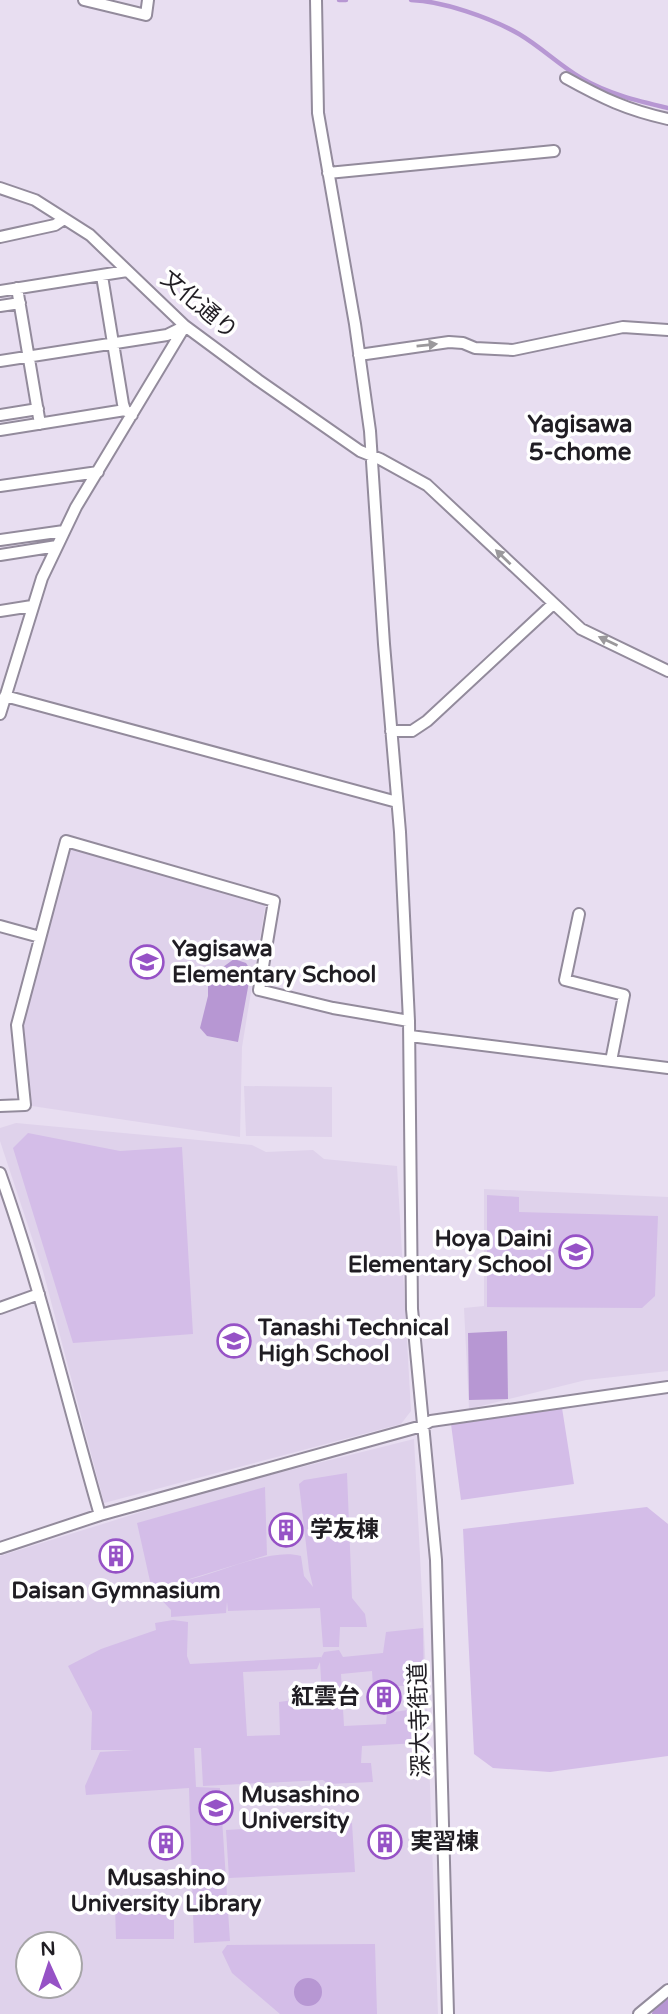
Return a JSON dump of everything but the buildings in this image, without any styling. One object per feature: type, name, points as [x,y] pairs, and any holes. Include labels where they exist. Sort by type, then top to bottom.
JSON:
[{"type":"street","points":[[84,0],[146,15],[148,0]]},
{"type":"street","points":[[316,0],[318,113],[359,355],[372,457]]},
{"type":"street","points":[[566,78],[611,103],[668,119]]},
{"type":"street","points":[[328,173],[554,151]]},
{"type":"street","name":"文化通り","points":[[0,188],[35,200],[90,235],[185,326],[335,434],[372,457],[427,485],[581,629],[668,671]]},
{"type":"street","points":[[0,237],[55,225],[64,219]]},
{"type":"street","points":[[0,291],[127,271]]},
{"type":"street","points":[[102,276],[128,412]]},
{"type":"street","points":[[17,288],[40,424]]},
{"type":"street","points":[[0,306],[20,303]]},
{"type":"street","points":[[0,361],[167,335],[185,326]]},
{"type":"street","points":[[0,713],[42,578],[64,531],[128,412],[185,326]]},
{"type":"street","points":[[359,355],[449,342],[484,349],[513,350],[623,327],[668,330]]},
{"type":"street","points":[[0,415],[38,409]]},
{"type":"street","points":[[0,430],[128,412]]},
{"type":"street","name":"深大寺街道","points":[[372,457],[397,802],[410,1036],[412,1309],[436,1560],[448,2014]]},
{"type":"street","points":[[0,486],[98,472]]},
{"type":"street","points":[[0,540],[64,531]]},
{"type":"street","points":[[0,555],[57,547]]},
{"type":"street","points":[[391,731],[412,731],[427,721],[553,604]]},
{"type":"street","points":[[0,611],[33,606]]},
{"type":"street","points":[[0,666],[14,664]]},
{"type":"street","points":[[5,696],[397,802]]},
{"type":"street","points":[[0,1106],[25,1105],[17,1025],[66,841],[274,901],[259,990],[333,1008],[409,1021]]},
{"type":"street","points":[[579,914],[565,980],[624,995],[611,1061]]},
{"type":"street","points":[[0,926],[40,937]]},
{"type":"street","points":[[410,1036],[668,1068]]},
{"type":"street","points":[[0,1173],[39,1294],[100,1515]]},
{"type":"street","points":[[0,1308],[39,1294]]},
{"type":"street","points":[[0,1548],[100,1515],[422,1426],[431,1420],[668,1387]]},
{"type":"street","points":[[639,2014],[668,1990]]},
{"type":"shaded area","name":"Yagisawa Elementary School","points":[[71,848],[266,901],[242,1047],[240,1137],[25,1105],[22,1024]]},
{"type":"shaded area","points":[[234,959],[246,963],[251,971],[238,1042],[207,1036],[200,1028],[208,996],[208,978]]},
{"type":"shaded area","points":[[244,1086],[332,1087],[332,1137],[246,1136]]},
{"type":"shaded area","name":"Tanashi Technical High School","points":[[16,1123],[252,1145],[266,1152],[313,1150],[324,1159],[397,1166],[411,1411],[401,1424],[104,1503],[43,1271],[0,1141],[0,1128]]},
{"type":"shaded area","points":[[28,1133],[120,1151],[182,1147],[193,1334],[73,1343],[13,1148]]},
{"type":"shaded area","name":"Hoya Daini Elementary School","points":[[484,1189],[668,1197],[668,1371],[586,1380],[469,1409],[464,1308],[484,1306]]},
{"type":"shaded area","points":[[487,1195],[519,1197],[519,1212],[658,1216],[655,1296],[642,1308],[487,1307]]},
{"type":"shaded area","points":[[507,1331],[508,1399],[469,1400],[468,1333]]},
{"type":"shaded area","points":[[562,1408],[574,1484],[461,1500],[451,1424]]},
{"type":"shaded area","name":"Musashino University","points":[[414,1439],[426,1673],[438,2014],[0,2014],[0,1556],[218,1488]]},
{"type":"shaded area","points":[[347,1473],[352,1598],[365,1614],[367,1627],[340,1627],[339,1647],[323,1647],[320,1608],[228,1611],[227,1602],[226,1613],[171,1617],[171,1610],[152,1590],[137,1523],[265,1487],[267,1555],[183,1581],[258,1558],[288,1554],[301,1556],[304,1576],[313,1587],[299,1484],[304,1480]]},
{"type":"shaded area","points":[[647,1507],[668,1524],[668,1756],[550,1772],[493,1768],[474,1754],[463,1529]]},
{"type":"shaded area","points":[[173,1620],[188,1622],[187,1656],[190,1664],[321,1658],[324,1652],[339,1650],[343,1657],[383,1653],[386,1632],[423,1628],[424,1685],[373,1687],[372,1671],[341,1674],[344,1726],[386,1724],[387,1713],[414,1709],[419,1743],[362,1746],[361,1763],[371,1763],[373,1782],[328,1784],[323,1780],[203,1786],[201,1748],[194,1748],[196,1787],[220,1788],[230,1941],[194,1943],[189,1788],[86,1795],[85,1786],[100,1752],[134,1750],[91,1750],[92,1712],[68,1666],[101,1649],[156,1630],[155,1623]],"holes":[[[320,1662],[322,1696],[279,1702],[280,1735],[247,1736],[243,1672],[317,1669]]]},
{"type":"shaded area","points":[[352,1823],[355,1872],[229,1878],[226,1830]]},
{"type":"shaded area","points":[[115,1907],[174,1907],[174,1939],[116,1939]]},
{"type":"shaded area","points":[[375,1944],[377,2014],[280,2014],[232,1973],[222,1952],[227,1945]]},
{"type":"shaded area","points":[[308,1978],[318,1982],[322,1992],[318,2002],[308,2006],[298,2002],[294,1992],[298,1982]]},
{"type":"waterway","points":[[339,0],[346,0]]},
{"type":"waterway","points":[[411,0],[452,7],[495,22],[527,39],[591,84],[668,108]]},
{"type":"waterway","points":[[659,2014],[668,2006]]},
{"type":"place","name":"Yagisawa Elementary School","points":[[147,962]]},
{"type":"place","name":"Hoya Daini Elementary School","points":[[576,1252]]},
{"type":"place","name":"Tanashi Technical High School","points":[[234,1341]]},
{"type":"place","name":"学友棟","points":[[286,1530]]},
{"type":"place","name":"Daisan Gymnasium","points":[[116,1556]]},
{"type":"place","name":"紅雲台","points":[[384,1697]]},
{"type":"place","name":"Musashino University","points":[[216,1808]]},
{"type":"place","name":"実習棟","points":[[385,1842]]},
{"type":"place","name":"Musashino University Library","points":[[166,1843]]},
{"type":"district","name":"Yagisawa 5-chome","points":[[580,438]]}]
